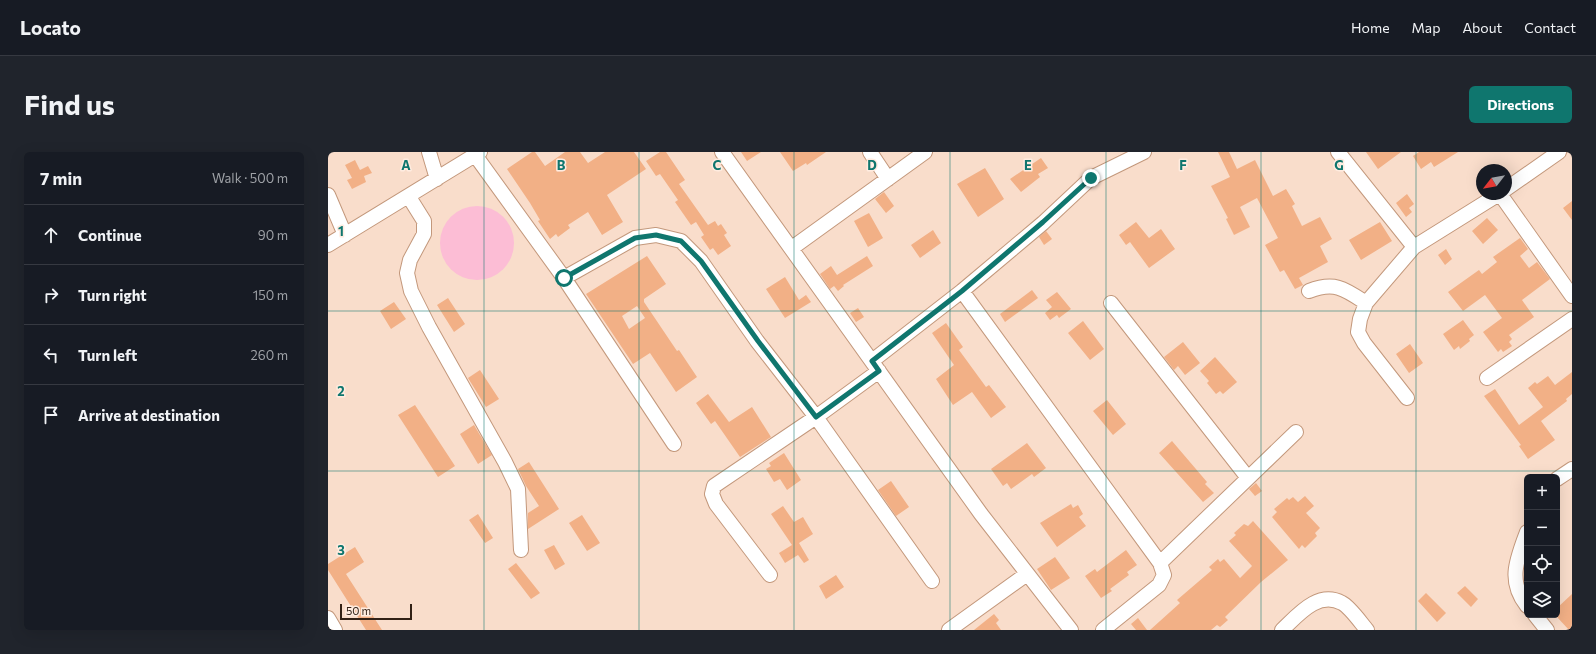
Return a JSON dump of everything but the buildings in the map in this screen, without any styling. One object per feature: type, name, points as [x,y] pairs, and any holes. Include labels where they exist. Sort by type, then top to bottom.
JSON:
[{"type":"street","points":[[429,152],[437,179]]},
{"type":"street","points":[[722,152],[792,248],[980,514],[1071,630]]},
{"type":"street","points":[[870,152],[888,179]]},
{"type":"street","points":[[792,248],[925,152]]},
{"type":"street","points":[[770,576],[716,504],[712,494],[714,486],[816,417],[1043,222],[1091,178],[1144,152]]},
{"type":"street","points":[[1338,152],[1414,247]]},
{"type":"street","points":[[1512,185],[1559,152]]},
{"type":"street","points":[[328,245],[409,197],[477,154],[564,278],[674,444]]},
{"type":"street","points":[[328,195],[345,235]]},
{"type":"street","points":[[409,197],[424,221],[424,234],[410,260],[407,273],[411,292],[428,327],[505,462],[518,488],[521,550]]},
{"type":"street","points":[[1407,398],[1364,343],[1358,332],[1360,319],[1366,304],[1414,247],[1489,200]]},
{"type":"street","points":[[1503,200],[1572,296]]},
{"type":"street","points":[[564,278],[635,238],[656,235],[681,241],[701,261],[758,341],[816,417],[932,582]]},
{"type":"street","points":[[1309,291],[1322,286],[1340,287],[1366,304]]},
{"type":"street","points":[[962,291],[1160,563],[1164,575],[1159,585],[1103,630]]},
{"type":"street","points":[[1111,302],[1248,478]]},
{"type":"street","points":[[1487,378],[1572,319]]},
{"type":"street","points":[[1160,563],[1296,432]]},
{"type":"street","points":[[1560,477],[1572,469]]},
{"type":"street","points":[[1524,540],[1515,564],[1518,594],[1524,602]]},
{"type":"street","points":[[949,630],[1027,574]]},
{"type":"street","points":[[1282,630],[1310,604],[1326,598],[1342,603],[1367,630]]},
{"type":"street","points":[[328,618],[335,630]]},
{"type":"street","points":[[1537,618],[1547,630]]},
{"type":"shaded area","points":[[477,206],[498,212],[508,222],[514,243],[508,264],[498,274],[477,280],[456,274],[446,264],[440,243],[446,222],[456,212]]},
{"type":"route","points":[[564,278],[635,238],[656,235],[681,241],[701,261],[758,341],[816,417],[879,371],[872,361],[962,291],[1043,222],[1091,178]]}]
